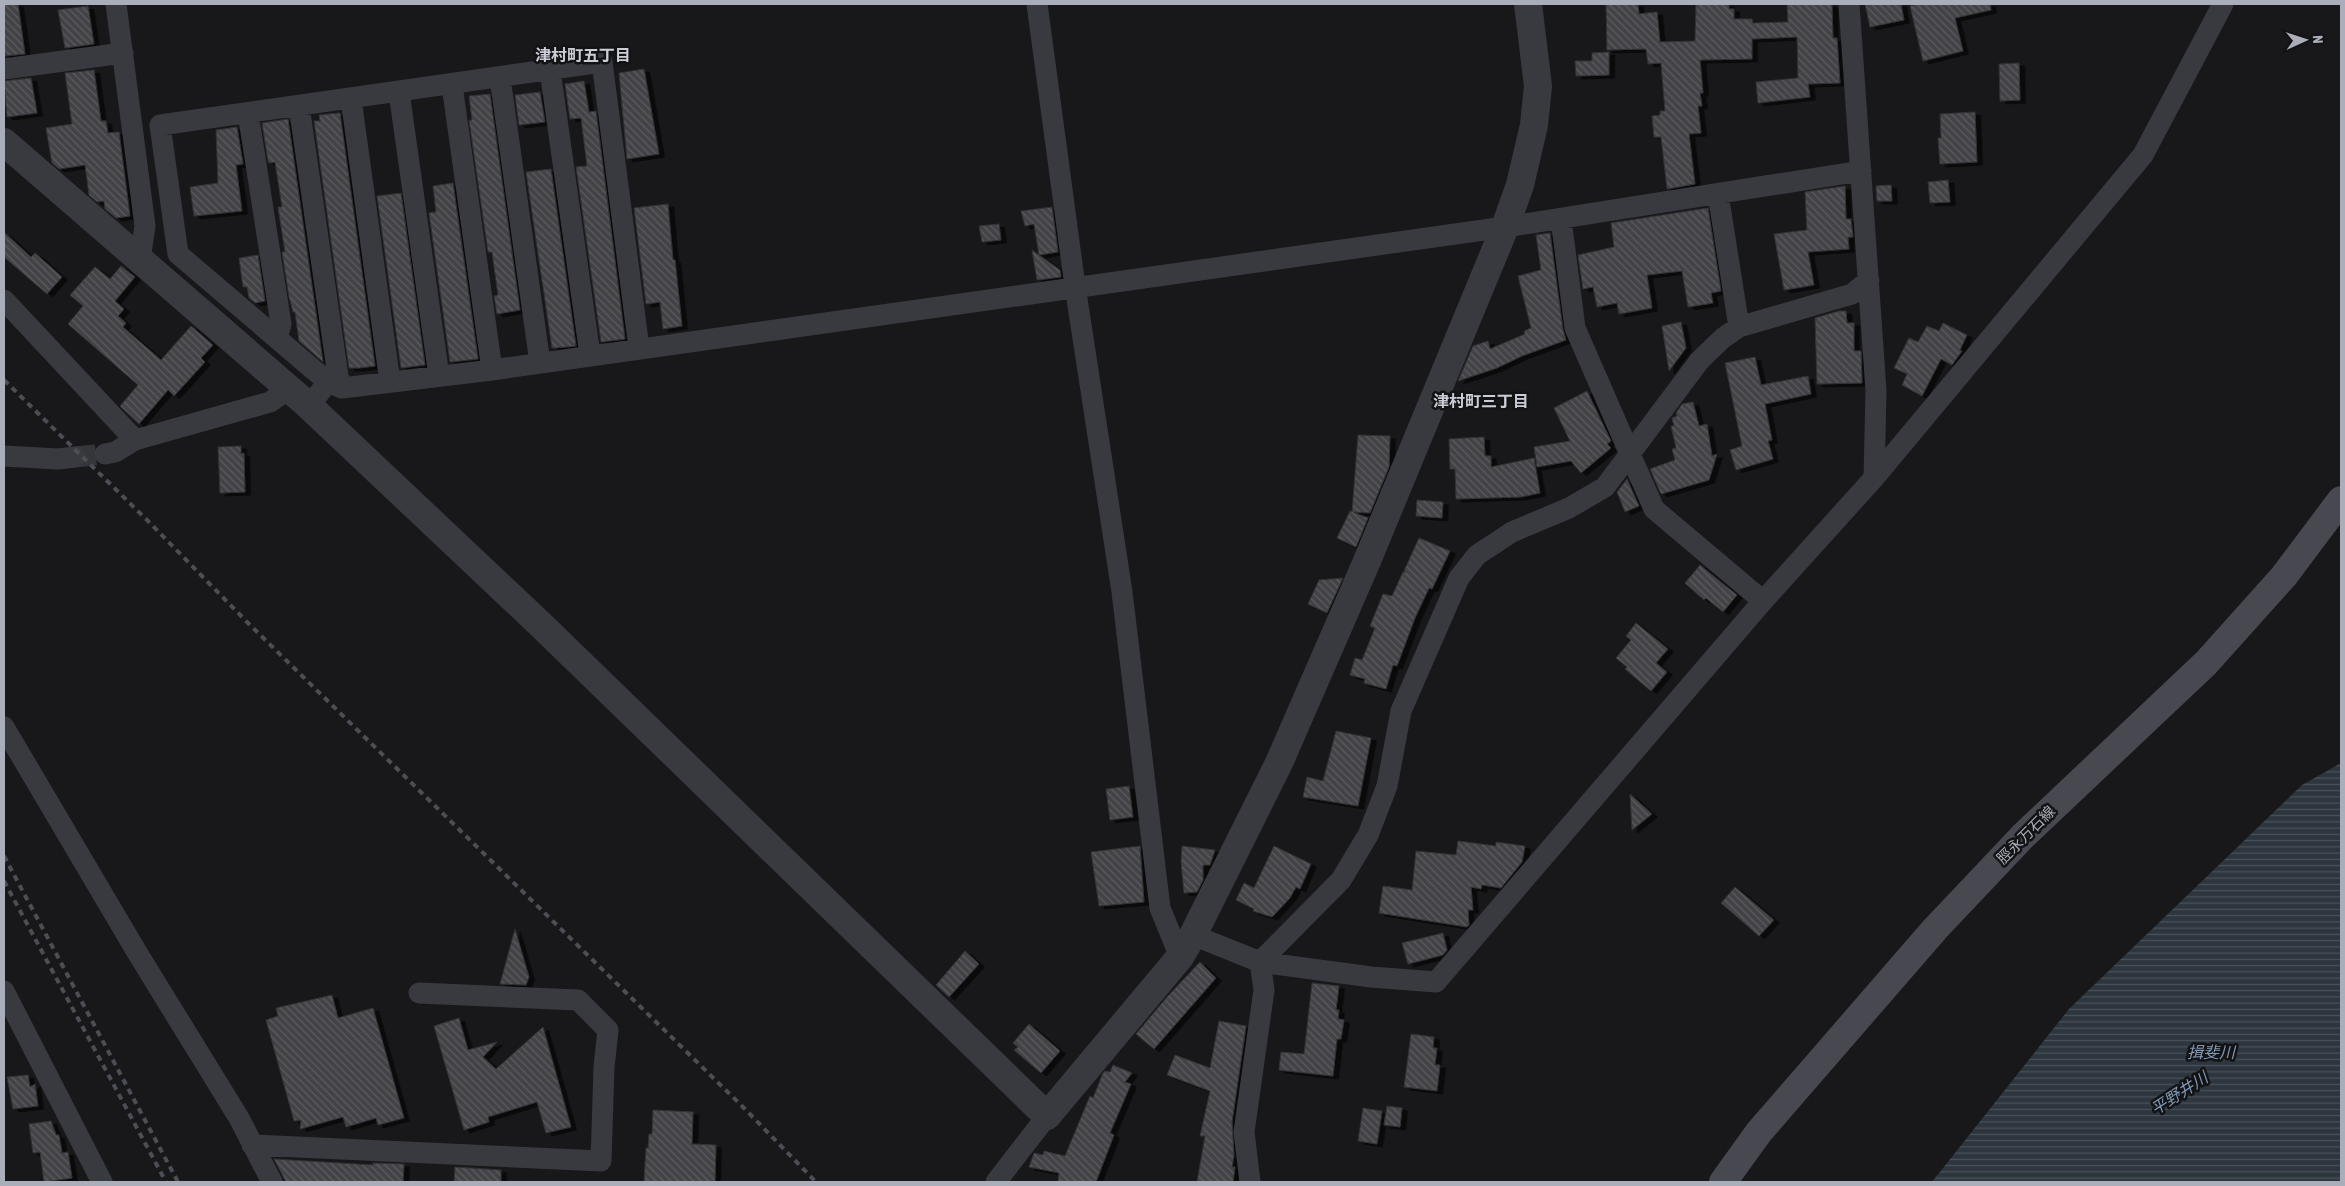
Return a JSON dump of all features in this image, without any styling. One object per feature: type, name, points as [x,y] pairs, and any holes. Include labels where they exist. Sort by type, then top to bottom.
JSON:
[{"type":"main road","name":"脛永万石線","points":[[1723,1182],[1759,1132],[1935,930],[2023,836],[2206,663],[2284,576],[2341,500]]},
{"type":"street","points":[[116,4],[145,226],[140,260]]},
{"type":"street","points":[[1036,4],[1075,286],[1122,592],[1160,908],[1186,946],[1260,962],[1371,977],[1436,982],[1763,601],[1874,478],[2143,156],[2223,4]]},
{"type":"street","points":[[1849,4],[1876,391],[1874,478]]},
{"type":"street","points":[[996,1182],[1047,1116],[1186,946],[1279,763],[1375,543],[1505,227],[1520,186],[1534,125],[1538,86],[1533,5]]},
{"type":"street","points":[[4,69],[123,53]]},
{"type":"street","points":[[335,385],[178,254],[160,125],[452,85],[602,62],[640,348]]},
{"type":"street","points":[[550,70],[590,355]]},
{"type":"street","points":[[500,78],[540,362]]},
{"type":"street","points":[[452,85],[492,370]]},
{"type":"street","points":[[399,92],[439,376]]},
{"type":"street","points":[[350,99],[390,382]]},
{"type":"street","points":[[299,106],[338,376],[335,385]]},
{"type":"street","points":[[248,113],[281,324],[277,338]]},
{"type":"street","points":[[4,142],[299,398],[541,625],[1047,1116]]},
{"type":"street","points":[[105,454],[115,452],[135,440],[270,402],[299,398],[335,385],[390,382],[492,370],[1075,286],[1505,227],[1861,171]]},
{"type":"street","points":[[1718,194],[1739,327]]},
{"type":"street","points":[[1560,219],[1575,328],[1654,509],[1763,601]]},
{"type":"street","points":[[1260,962],[1341,880],[1368,835],[1387,786],[1401,711],[1460,578],[1477,555],[1512,532],[1569,508],[1604,486],[1630,455],[1700,360],[1739,327],[1852,294],[1869,280]]},
{"type":"street","points":[[4,300],[135,440]]},
{"type":"street","points":[[4,456],[58,459],[75,457]]},
{"type":"street","points":[[4,727],[138,954],[239,1118],[272,1182]]},
{"type":"street","points":[[1250,1182],[1244,1132],[1264,990],[1260,962]]},
{"type":"street","points":[[4,991],[102,1182]]},
{"type":"street","points":[[252,1145],[601,1161],[604,1067],[608,1030],[578,1000],[419,993]]},
{"type":"water","name":"揖斐川","points":[[2341,763],[2341,1182],[1932,1182],[2069,1009],[2302,785]]},
{"type":"building","points":[[4,4],[18,4],[25,54],[4,56]]},
{"type":"building","points":[[1606,4],[1638,4],[1639,14],[1657,12],[1660,42],[1695,41],[1696,4],[1729,4],[1729,9],[1734,9],[1734,19],[1752,19],[1753,23],[1788,22],[1787,4],[1832,5],[1833,38],[1837,38],[1840,83],[1808,84],[1810,97],[1758,103],[1756,82],[1798,78],[1797,37],[1752,39],[1752,59],[1700,60],[1703,93],[1700,93],[1702,106],[1698,106],[1701,133],[1689,134],[1695,184],[1667,189],[1661,137],[1654,137],[1652,116],[1660,115],[1660,111],[1665,111],[1661,63],[1648,64],[1646,49],[1607,50]]},
{"type":"building","points":[[1865,4],[1901,4],[1904,20],[1870,27]]},
{"type":"building","points":[[1919,4],[1990,4],[1991,10],[1955,18],[1963,51],[1923,61],[1910,6]]},
{"type":"building","points":[[88,6],[94,44],[65,48],[58,10]]},
{"type":"building","points":[[1609,52],[1609,75],[1576,76],[1575,61],[1592,61],[1592,53]]},
{"type":"building","points":[[2019,63],[2020,100],[2000,101],[1999,64]]},
{"type":"building","points":[[644,69],[659,154],[627,159],[619,73]]},
{"type":"building","points":[[94,70],[101,121],[106,121],[108,133],[119,132],[130,216],[116,218],[105,209],[104,201],[97,202],[89,195],[85,165],[59,169],[52,163],[46,128],[72,124],[65,73]]},
{"type":"building","points":[[31,78],[37,113],[7,117],[4,81]]},
{"type":"building","points":[[584,81],[589,112],[596,111],[625,339],[601,342],[576,167],[587,166],[581,118],[570,119],[565,84]]},
{"type":"building","points":[[540,92],[545,122],[519,125],[515,95]]},
{"type":"building","points":[[490,94],[520,310],[497,314],[494,296],[498,295],[492,252],[488,252],[469,120],[472,120],[469,96]]},
{"type":"building","points":[[1975,112],[1977,162],[1940,164],[1938,138],[1941,138],[1940,114]]},
{"type":"building","points":[[340,113],[375,366],[359,368],[349,368],[314,121],[320,121],[319,115]]},
{"type":"building","points":[[288,119],[323,362],[299,341],[295,312],[293,312],[289,297],[282,252],[285,252],[278,207],[282,207],[275,162],[269,163],[268,161],[262,123]]},
{"type":"building","points":[[237,127],[243,164],[236,165],[242,211],[194,216],[190,187],[218,183],[216,130]]},
{"type":"building","points":[[551,169],[576,346],[555,348],[552,348],[526,172]]},
{"type":"building","points":[[1948,180],[1950,202],[1930,203],[1928,182]]},
{"type":"building","points":[[453,183],[478,359],[450,362],[429,213],[436,212],[433,186]]},
{"type":"building","points":[[1891,185],[1892,201],[1877,201],[1876,186]]},
{"type":"building","points":[[1845,186],[1846,219],[1851,219],[1853,237],[1848,237],[1849,249],[1808,252],[1814,285],[1784,290],[1774,234],[1807,230],[1805,192]]},
{"type":"building","points":[[401,193],[425,365],[401,368],[377,196]]},
{"type":"building","points":[[668,204],[682,326],[663,329],[660,302],[646,304],[634,208]]},
{"type":"building","points":[[1052,207],[1058,252],[1039,255],[1034,224],[1025,226],[1021,211]]},
{"type":"building","points":[[1708,208],[1721,291],[1711,293],[1713,303],[1688,307],[1682,271],[1647,275],[1652,308],[1619,314],[1617,303],[1597,307],[1593,287],[1583,289],[1578,255],[1614,247],[1611,223]]},
{"type":"building","points":[[999,224],[1001,240],[982,242],[979,226]]},
{"type":"building","points":[[4,232],[31,257],[35,253],[62,277],[47,294],[4,257]]},
{"type":"building","points":[[1550,233],[1566,340],[1522,356],[1497,368],[1458,381],[1473,346],[1488,341],[1490,349],[1525,334],[1524,331],[1531,328],[1518,276],[1541,270],[1536,235]]},
{"type":"building","points":[[1032,250],[1060,270],[1061,277],[1037,280]]},
{"type":"building","points":[[258,255],[265,301],[255,303],[249,298],[247,287],[243,287],[239,258]]},
{"type":"building","points":[[121,266],[135,277],[115,301],[124,309],[118,316],[126,323],[123,327],[161,360],[191,326],[213,345],[201,358],[205,362],[174,396],[168,390],[139,424],[120,406],[138,385],[68,324],[83,306],[70,295],[95,267],[110,279]]},
{"type":"building","points":[[1839,311],[1846,311],[1847,323],[1854,323],[1854,351],[1861,351],[1862,383],[1817,384],[1815,318]]},
{"type":"building","points":[[1681,322],[1686,348],[1669,371],[1662,326]]},
{"type":"building","points":[[1943,323],[1967,335],[1960,350],[1962,351],[1952,365],[1941,359],[1922,396],[1902,385],[1907,374],[1894,368],[1909,338],[1918,342],[1927,326],[1939,331]]},
{"type":"building","points":[[1755,357],[1761,385],[1808,376],[1811,394],[1765,404],[1772,440],[1768,441],[1773,459],[1736,470],[1730,450],[1742,446],[1725,363]]},
{"type":"building","points":[[1587,391],[1611,441],[1607,444],[1611,448],[1581,473],[1571,461],[1537,467],[1534,447],[1570,441],[1554,408]]},
{"type":"building","points":[[1693,402],[1699,426],[1707,424],[1712,456],[1717,454],[1709,480],[1661,494],[1650,469],[1675,460],[1672,449],[1676,448],[1671,426],[1674,426],[1672,418],[1677,416],[1676,413],[1682,404]]},
{"type":"building","points":[[1358,435],[1390,436],[1389,467],[1370,513],[1353,512],[1368,518],[1356,547],[1337,538],[1350,511],[1352,512]]},
{"type":"building","points":[[1484,437],[1485,456],[1491,456],[1491,467],[1534,458],[1540,493],[1521,497],[1456,499],[1455,469],[1450,469],[1449,439]]},
{"type":"building","points":[[241,446],[241,454],[244,453],[245,492],[220,493],[218,447]]},
{"type":"building","points":[[1627,479],[1639,506],[1625,512],[1617,492]]},
{"type":"building","points":[[1417,500],[1443,502],[1442,518],[1416,516]]},
{"type":"building","points":[[1419,538],[1450,551],[1432,589],[1429,588],[1415,618],[1397,666],[1393,665],[1386,689],[1364,683],[1365,679],[1350,675],[1355,658],[1362,660],[1375,628],[1370,626],[1383,594],[1392,596],[1403,572],[1406,572],[1404,571]]},
{"type":"building","points":[[1700,565],[1737,595],[1723,612],[1706,598],[1704,600],[1685,583]]},
{"type":"building","points":[[1343,578],[1327,613],[1308,604],[1319,580]]},
{"type":"building","points":[[1636,623],[1668,649],[1656,663],[1667,672],[1651,691],[1625,669],[1627,667],[1616,658],[1631,640],[1626,636]]},
{"type":"building","points":[[1336,731],[1371,738],[1358,806],[1303,797],[1307,777],[1323,781]]},
{"type":"building","points":[[1129,786],[1133,817],[1110,820],[1106,789]]},
{"type":"building","points":[[1630,794],[1652,814],[1632,830]]},
{"type":"building","points":[[1458,841],[1496,846],[1496,842],[1525,846],[1522,862],[1501,888],[1482,885],[1481,889],[1471,887],[1473,910],[1468,910],[1469,925],[1467,927],[1379,913],[1383,886],[1412,890],[1416,851],[1456,855]]},
{"type":"building","points":[[1140,846],[1144,902],[1099,906],[1091,852]]},
{"type":"building","points":[[1182,846],[1215,850],[1210,865],[1203,865],[1203,880],[1197,892],[1184,893],[1181,862]]},
{"type":"building","points":[[1274,846],[1311,864],[1300,889],[1296,887],[1290,898],[1272,917],[1253,911],[1254,909],[1236,900],[1244,883],[1254,888]]},
{"type":"building","points":[[1735,887],[1774,920],[1759,936],[1721,903]]},
{"type":"building","points":[[515,929],[529,977],[526,985],[500,984]]},
{"type":"building","points":[[1443,933],[1447,950],[1443,955],[1408,964],[1402,943]]},
{"type":"building","points":[[965,951],[979,964],[949,997],[936,985]]},
{"type":"building","points":[[1200,962],[1216,978],[1154,1049],[1136,1034]]},
{"type":"building","points":[[1312,983],[1339,986],[1336,1010],[1339,1010],[1338,1019],[1344,1020],[1341,1039],[1337,1039],[1333,1076],[1279,1070],[1281,1052],[1304,1054]]},
{"type":"building","points":[[332,995],[338,1018],[373,1008],[404,1118],[378,1125],[376,1118],[346,1127],[343,1117],[300,1129],[301,1120],[294,1121],[266,1020],[278,1016],[276,1008]]},
{"type":"building","points":[[459,1018],[468,1050],[497,1042],[483,1057],[496,1069],[543,1027],[571,1127],[546,1133],[537,1102],[488,1117],[489,1122],[464,1130],[434,1026]]},
{"type":"building","points":[[1219,1021],[1246,1026],[1232,1122],[1234,1156],[1232,1167],[1235,1167],[1233,1182],[1197,1182],[1205,1136],[1200,1136],[1210,1091],[1167,1075],[1175,1055],[1210,1068]]},
{"type":"building","points":[[1029,1024],[1060,1051],[1041,1073],[1014,1050],[1018,1047],[1013,1043]]},
{"type":"building","points":[[1411,1034],[1434,1037],[1433,1048],[1437,1048],[1435,1065],[1440,1065],[1437,1091],[1404,1087]]},
{"type":"building","points":[[1113,1065],[1132,1073],[1125,1082],[1131,1084],[1110,1133],[1114,1135],[1096,1182],[1058,1182],[1059,1173],[1029,1167],[1034,1153],[1043,1155],[1044,1151],[1065,1156],[1090,1096],[1093,1098],[1103,1073],[1105,1071],[1110,1072]]},
{"type":"building","points":[[28,1075],[30,1087],[35,1084],[38,1106],[13,1109],[7,1077]]},
{"type":"building","points":[[1387,1106],[1402,1108],[1400,1127],[1384,1125]]},
{"type":"building","points":[[1363,1108],[1382,1111],[1377,1144],[1358,1141]]},
{"type":"building","points":[[653,1110],[693,1112],[692,1144],[716,1145],[715,1182],[644,1182],[646,1148],[648,1148],[649,1134],[652,1134]]},
{"type":"building","points":[[51,1121],[56,1135],[59,1135],[62,1153],[68,1152],[72,1178],[44,1182],[40,1152],[33,1153],[29,1124]]},
{"type":"building","points":[[274,1159],[373,1165],[373,1163],[404,1164],[403,1182],[286,1182]]},
{"type":"building","points":[[455,1167],[501,1170],[501,1182],[454,1182]]},
{"type":"tunnel","points":[[75,457],[105,454]]},
{"type":"railway","points":[[4,380],[147,520],[249,624],[743,1107],[816,1182]]},
{"type":"railway","points":[[4,856],[178,1182]]},
{"type":"railway","points":[[4,881],[166,1182]]},
{"type":"district","name":"津村町五丁目","points":[[583,55]]},
{"type":"district","name":"津村町三丁目","points":[[1481,401]]},
{"type":"water label","name":"平野井川","points":[[2179,1093]]}]
